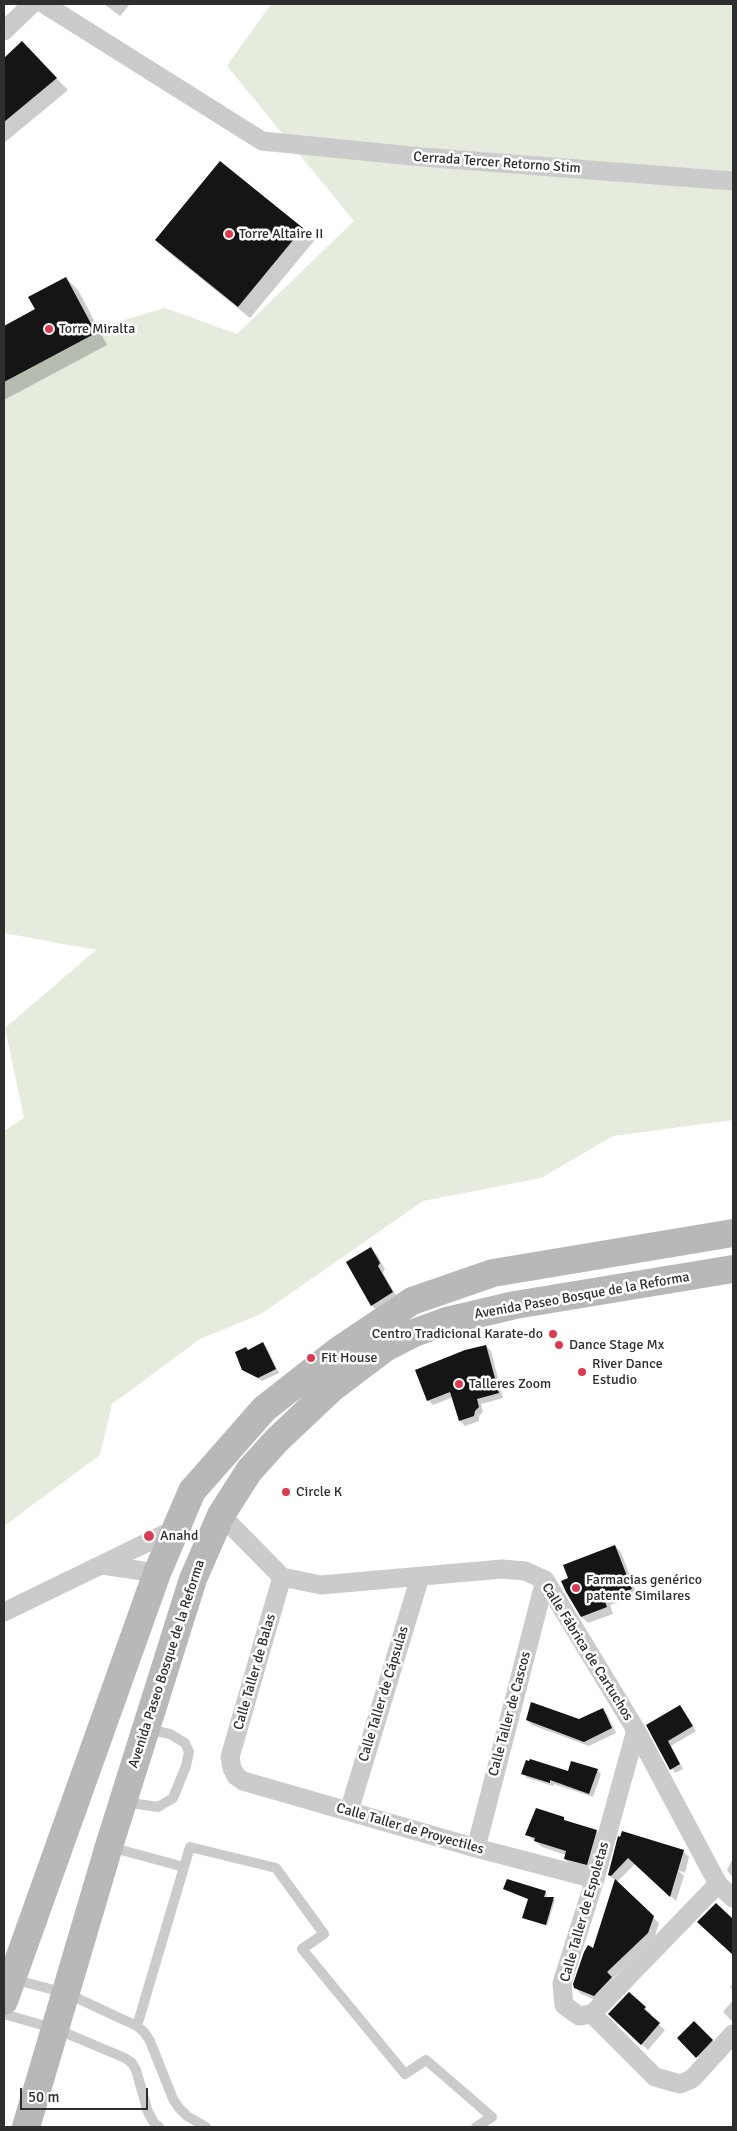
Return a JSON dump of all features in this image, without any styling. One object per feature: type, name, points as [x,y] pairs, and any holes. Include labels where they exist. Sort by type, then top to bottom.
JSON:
[{"type":"main road","points":[[6,1986],[157,1573],[192,1491],[264,1408],[339,1350],[412,1301],[493,1273],[733,1233]]},
{"type":"main road","points":[[552,1264],[543,1275],[541,1283],[544,1294],[553,1300]]},
{"type":"main road","name":"Avenida Paseo Bosque de la Reforma","points":[[26,2127],[162,1674],[198,1565],[221,1515],[249,1471],[277,1440],[357,1367],[385,1348],[414,1333],[447,1321],[515,1305],[733,1269]]},
{"type":"main road","points":[[507,1271],[523,1278],[526,1286],[523,1297],[515,1305]]},
{"type":"main road","points":[[129,1650],[141,1671],[162,1674]]},
{"type":"main road","points":[[115,1690],[122,1686],[139,1690],[147,1698],[149,1719]]},
{"type":"street","points":[[4,30],[32,4]]},
{"type":"street","name":"Cerrada Tercer Retorno Stim","points":[[44,4],[262,141],[422,157],[733,181]]},
{"type":"street","points":[[221,1515],[282,1577]]},
{"type":"street","points":[[4,1612],[177,1528]]},
{"type":"street","points":[[102,1565],[157,1573]]},
{"type":"street","name":"Calle Fábrica de Cartuchos","points":[[282,1577],[321,1585],[502,1569],[525,1571],[545,1580],[636,1730],[718,1884],[733,1898]]},
{"type":"street","name":"Calle Taller de Balas","points":[[232,1768],[230,1758],[282,1577]]},
{"type":"street","name":"Calle Taller de Cápsulas","points":[[349,1811],[420,1577]]},
{"type":"street","name":"Calle Taller de Cascos","points":[[476,1848],[545,1580]]},
{"type":"street","name":"Calle Taller de Espoletas","points":[[592,2014],[579,2016],[564,2005],[562,1983],[595,1880],[636,1730]]},
{"type":"street","name":"Calle Taller de Proyectiles","points":[[232,1768],[236,1776],[243,1781],[595,1880]]},
{"type":"street","points":[[718,1884],[592,2014],[655,2077],[680,2084],[692,2079],[733,2034]]},
{"type":"lane","points":[[123,1802],[158,1807],[173,1798],[186,1766],[189,1752],[185,1743],[149,1719]]},
{"type":"lane","points":[[110,1846],[184,1867]]},
{"type":"lane","points":[[137,2026],[190,1847],[276,1868],[324,1934],[302,1949],[405,2074],[426,2060],[492,2117],[476,2127]]},
{"type":"lane","points":[[6,1986],[66,1993],[137,2026],[150,2041],[173,2099],[179,2108],[187,2116],[206,2127]]},
{"type":"lane","points":[[4,2014],[56,2029],[125,2058],[132,2063],[136,2070],[148,2112],[154,2123],[159,2127]]},
{"type":"shaded area","points":[[271,4],[733,4],[733,1120],[613,1136],[541,1178],[423,1201],[261,1314],[200,1339],[112,1404],[100,1455],[4,1526],[4,1131],[24,1118],[5,1028],[96,950],[4,933],[4,356],[165,308],[237,334],[354,221],[227,66]]},
{"type":"building","points":[[22,41],[57,78],[4,122],[4,58]]},
{"type":"building","name":"Torre Altaire II","points":[[220,161],[303,228],[238,307],[155,240]]},
{"type":"building","name":"Torre Miralta","points":[[66,277],[96,333],[4,382],[4,326],[35,309],[28,297]]},
{"type":"building","points":[[371,1247],[380,1263],[378,1266],[393,1292],[371,1306],[346,1262]]},
{"type":"building","points":[[263,1342],[276,1369],[258,1378],[242,1370],[235,1352],[246,1347],[248,1350]]},
{"type":"building","points":[[486,1345],[499,1393],[477,1399],[479,1407],[475,1411],[474,1416],[459,1421],[450,1392],[427,1401],[415,1370],[465,1350]]},
{"type":"building","points":[[615,1545],[632,1589],[604,1599],[607,1607],[581,1617],[561,1581],[568,1578],[563,1565]]},
{"type":"building","points":[[531,1702],[579,1719],[603,1708],[612,1728],[584,1742],[526,1720]]},
{"type":"building","points":[[680,1705],[693,1726],[668,1741],[680,1764],[670,1770],[646,1725]]},
{"type":"building","points":[[530,1759],[568,1771],[571,1761],[598,1769],[589,1794],[550,1780],[550,1783],[521,1774],[526,1760],[529,1761]]},
{"type":"building","points":[[536,1808],[564,1817],[564,1820],[597,1830],[587,1865],[564,1859],[566,1851],[534,1841],[535,1838],[525,1835]]},
{"type":"building","points":[[622,1831],[684,1850],[670,1897],[628,1858],[611,1876],[608,1875],[618,1836],[620,1837]]},
{"type":"building","points":[[507,1879],[546,1891],[544,1897],[554,1897],[546,1925],[522,1918],[528,1899],[503,1889]]},
{"type":"building","points":[[615,1879],[654,1916],[648,1933],[607,1972],[612,1977],[594,1996],[574,1988],[573,1984],[584,1952],[588,1945],[593,1948]]},
{"type":"building","points":[[716,1903],[733,1919],[733,1955],[697,1922]]},
{"type":"building","points":[[629,1992],[660,2023],[641,2045],[608,2014]]},
{"type":"building","points":[[694,2021],[713,2040],[696,2058],[677,2038]]},
{"type":"place","name":"Torre Altaire II","points":[[229,234]]},
{"type":"place","name":"Torre Miralta","points":[[49,329]]},
{"type":"place","name":"Centro Tradicional Karate-do","points":[[553,1334]]},
{"type":"place","name":"Dance Stage Mx","points":[[559,1345]]},
{"type":"place","name":"Fit House","points":[[311,1358]]},
{"type":"place","name":"River Dance Estudio","points":[[582,1372]]},
{"type":"place","name":"Talleres Zoom","points":[[459,1384]]},
{"type":"place","name":"Circle K","points":[[286,1492]]},
{"type":"place","name":"Anahd","points":[[149,1536]]},
{"type":"place","name":"Farmacias genérico patente Similares","points":[[576,1588]]}]
